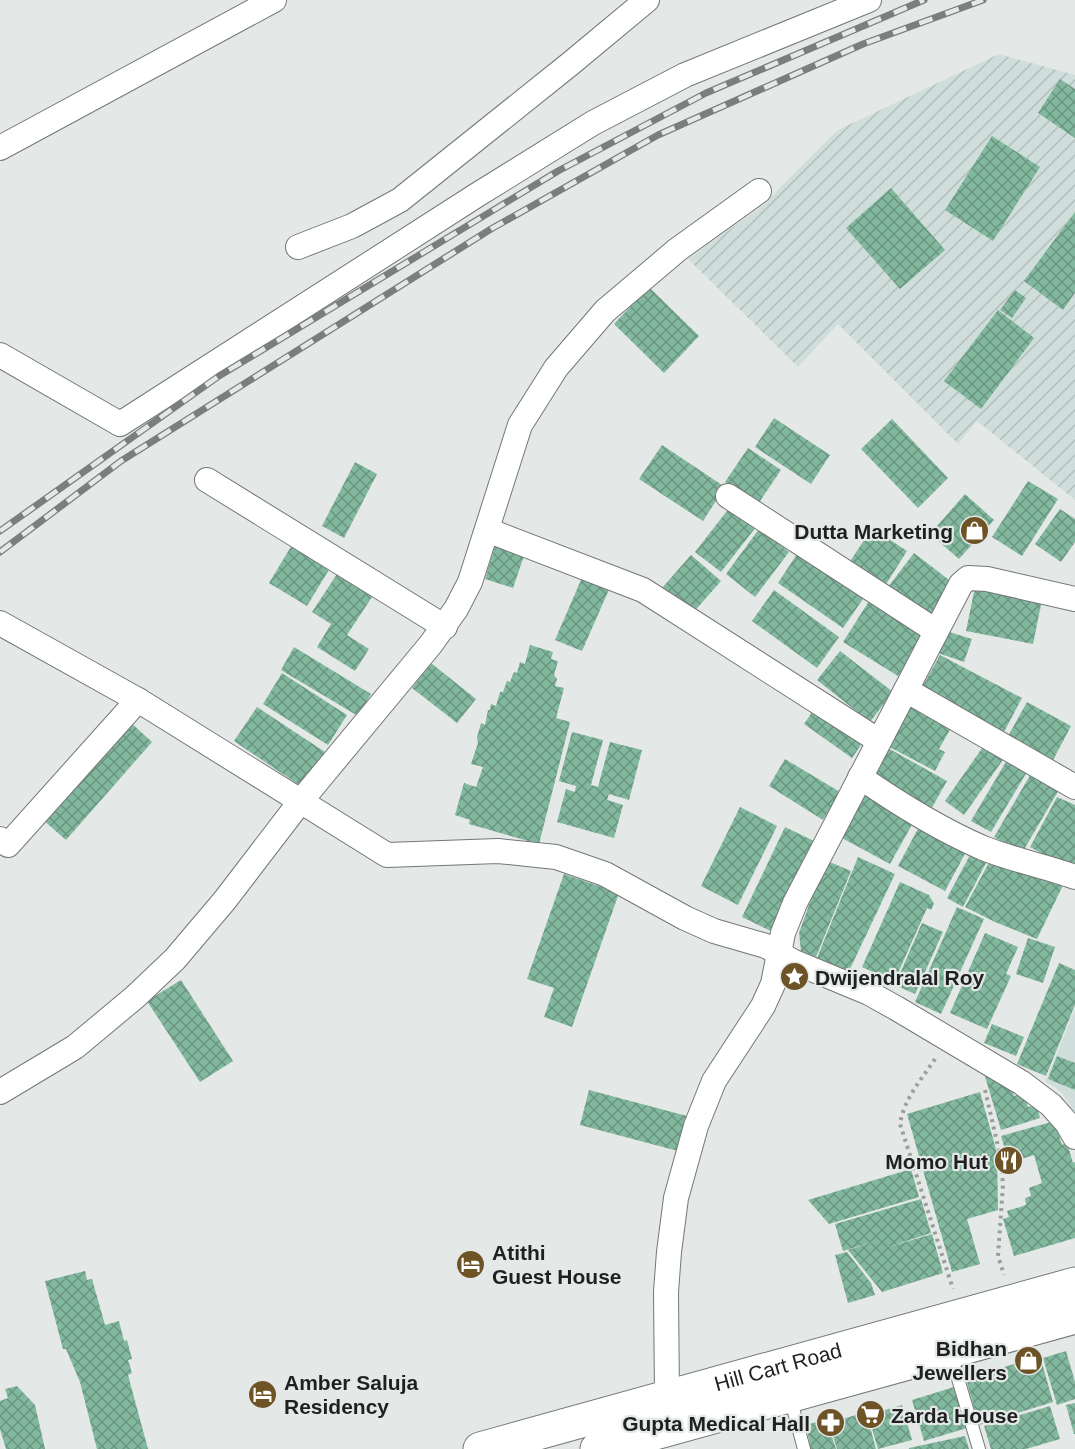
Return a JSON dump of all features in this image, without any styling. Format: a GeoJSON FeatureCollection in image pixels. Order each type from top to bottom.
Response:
{"type":"FeatureCollection","features":[{"type":"Feature","properties":{"kind":"main road","name":"Hill Cart Road"},"geometry":{"type":"LineString","coordinates":[[480,1449],[1075,1284]]}},
{"type":"Feature","properties":{"kind":"main road","name":"Hill Cart Road"},"geometry":{"type":"LineString","coordinates":[[597,1449],[1075,1317]]}},
{"type":"Feature","properties":{"kind":"street"},"geometry":{"type":"LineString","coordinates":[[0,148],[274,0]]}},
{"type":"Feature","properties":{"kind":"street"},"geometry":{"type":"LineString","coordinates":[[298,248],[352,226],[400,200],[647,0]]}},
{"type":"Feature","properties":{"kind":"street"},"geometry":{"type":"LineString","coordinates":[[0,356],[120,424],[593,123],[685,75],[859,2]]}},
{"type":"Feature","properties":{"kind":"street"},"geometry":{"type":"LineString","coordinates":[[0,1092],[75,1047],[135,996],[175,959],[225,900],[300,802],[445,627],[470,582],[520,425],[556,368],[605,311],[677,250],[759,191]]}},
{"type":"Feature","properties":{"kind":"street"},"geometry":{"type":"LineString","coordinates":[[207,480],[445,627]]}},
{"type":"Feature","properties":{"kind":"street"},"geometry":{"type":"LineString","coordinates":[[728,496],[936,631]]}},
{"type":"Feature","properties":{"kind":"street"},"geometry":{"type":"LineString","coordinates":[[487,530],[643,590],[879,741]]}},
{"type":"Feature","properties":{"kind":"street"},"geometry":{"type":"LineString","coordinates":[[667,1396],[666,1292],[676,1198],[696,1126],[714,1081],[763,1006],[773,984],[783,933],[795,903],[961,585],[968,578],[987,579],[1075,599]]}},
{"type":"Feature","properties":{"kind":"street"},"geometry":{"type":"LineString","coordinates":[[0,623],[138,700],[387,855],[498,851],[556,857],[605,874],[685,918],[714,931],[766,946],[792,961],[869,993],[977,1054],[1022,1083],[1051,1105],[1067,1122],[1075,1137]]}},
{"type":"Feature","properties":{"kind":"street"},"geometry":{"type":"LineString","coordinates":[[906,690],[1075,787]]}},
{"type":"Feature","properties":{"kind":"street"},"geometry":{"type":"LineString","coordinates":[[0,838],[8,845],[138,700]]}},
{"type":"Feature","properties":{"kind":"street"},"geometry":{"type":"LineString","coordinates":[[860,777],[947,832],[1011,858],[1075,877]]}},
{"type":"Feature","properties":{"kind":"lane"},"geometry":{"type":"LineString","coordinates":[[950,1351],[979,1449]]}},
{"type":"Feature","properties":{"kind":"lane"},"geometry":{"type":"LineString","coordinates":[[789,1396],[804,1449]]}},
{"type":"Feature","properties":{"kind":"path"},"geometry":{"type":"LineString","coordinates":[[950,1039],[908,1100],[900,1124],[962,1315]]}},
{"type":"Feature","properties":{"kind":"path"},"geometry":{"type":"LineString","coordinates":[[977,1054],[1001,1159],[1003,1185],[998,1256],[1011,1301]]}},
{"type":"Feature","properties":{"kind":"shaded area"},"geometry":{"type":"Polygon","coordinates":[[[999,54],[1075,75],[1075,500],[977,421],[958,444],[838,324],[798,367],[688,259],[761,207],[838,130],[999,54]]]}},
{"type":"Feature","properties":{"kind":"shaded area"},"geometry":{"type":"Polygon","coordinates":[[[1075,1009],[1075,1112],[1062,1093],[1045,1082],[1075,1009]]]}},
{"type":"Feature","properties":{"kind":"building"},"geometry":{"type":"Polygon","coordinates":[[[1060,79],[1075,89],[1075,138],[1038,113],[1060,79]]]}},
{"type":"Feature","properties":{"kind":"building"},"geometry":{"type":"Polygon","coordinates":[[[992,136],[1040,167],[993,241],[945,210],[992,136]]]}},
{"type":"Feature","properties":{"kind":"building"},"geometry":{"type":"Polygon","coordinates":[[[891,188],[945,250],[900,289],[846,228],[891,188]]]}},
{"type":"Feature","properties":{"kind":"building"},"geometry":{"type":"Polygon","coordinates":[[[1075,212],[1075,293],[1063,310],[1024,281],[1075,212]]]}},
{"type":"Feature","properties":{"kind":"building"},"geometry":{"type":"Polygon","coordinates":[[[649,287],[699,336],[664,373],[614,324],[649,287]]]}},
{"type":"Feature","properties":{"kind":"building"},"geometry":{"type":"Polygon","coordinates":[[[1015,290],[1026,298],[1012,318],[1000,310],[1015,290]]]}},
{"type":"Feature","properties":{"kind":"building"},"geometry":{"type":"Polygon","coordinates":[[[998,310],[1034,338],[981,409],[944,381],[998,310]]]}},
{"type":"Feature","properties":{"kind":"building"},"geometry":{"type":"Polygon","coordinates":[[[774,418],[830,455],[811,484],[755,447],[774,418]]]}},
{"type":"Feature","properties":{"kind":"building"},"geometry":{"type":"Polygon","coordinates":[[[892,419],[948,478],[918,508],[861,449],[892,419]]]}},
{"type":"Feature","properties":{"kind":"building"},"geometry":{"type":"Polygon","coordinates":[[[662,445],[725,487],[703,521],[639,479],[662,445]]]}},
{"type":"Feature","properties":{"kind":"building"},"geometry":{"type":"Polygon","coordinates":[[[748,448],[781,470],[758,504],[725,482],[748,448]]]}},
{"type":"Feature","properties":{"kind":"building"},"geometry":{"type":"Polygon","coordinates":[[[355,462],[377,474],[344,538],[322,526],[355,462]]]}},
{"type":"Feature","properties":{"kind":"building"},"geometry":{"type":"Polygon","coordinates":[[[1028,481],[1058,499],[1022,556],[992,537],[1028,481]]]}},
{"type":"Feature","properties":{"kind":"building"},"geometry":{"type":"Polygon","coordinates":[[[965,494],[994,520],[959,559],[930,534],[965,494]]]}},
{"type":"Feature","properties":{"kind":"building"},"geometry":{"type":"Polygon","coordinates":[[[730,507],[756,527],[721,572],[695,552],[730,507]]]}},
{"type":"Feature","properties":{"kind":"building"},"geometry":{"type":"Polygon","coordinates":[[[1060,509],[1075,519],[1075,542],[1061,562],[1035,544],[1060,509]]]}},
{"type":"Feature","properties":{"kind":"building"},"geometry":{"type":"Polygon","coordinates":[[[872,528],[907,551],[883,589],[847,566],[872,528]]]}},
{"type":"Feature","properties":{"kind":"building"},"geometry":{"type":"Polygon","coordinates":[[[759,529],[789,552],[755,597],[726,574],[759,529]]]}},
{"type":"Feature","properties":{"kind":"building"},"geometry":{"type":"Polygon","coordinates":[[[497,540],[526,550],[513,588],[485,579],[497,540]]]}},
{"type":"Feature","properties":{"kind":"building"},"geometry":{"type":"Polygon","coordinates":[[[292,545],[330,568],[307,606],[269,583],[292,545]]]}},
{"type":"Feature","properties":{"kind":"building"},"geometry":{"type":"Polygon","coordinates":[[[914,553],[953,583],[930,622],[885,591],[914,553]]]}},
{"type":"Feature","properties":{"kind":"building"},"geometry":{"type":"Polygon","coordinates":[[[797,554],[863,599],[843,628],[778,583],[797,554]]]}},
{"type":"Feature","properties":{"kind":"building"},"geometry":{"type":"Polygon","coordinates":[[[691,555],[721,581],[692,614],[662,588],[691,555]]]}},
{"type":"Feature","properties":{"kind":"building"},"geometry":{"type":"Polygon","coordinates":[[[584,573],[611,585],[582,651],[555,640],[584,573]]]}},
{"type":"Feature","properties":{"kind":"building"},"geometry":{"type":"Polygon","coordinates":[[[337,574],[372,597],[347,635],[369,649],[355,671],[317,647],[331,624],[312,612],[337,574]]]}},
{"type":"Feature","properties":{"kind":"building"},"geometry":{"type":"Polygon","coordinates":[[[975,587],[1042,600],[1033,644],[966,631],[975,587]]]}},
{"type":"Feature","properties":{"kind":"building"},"geometry":{"type":"Polygon","coordinates":[[[774,590],[839,637],[817,668],[752,621],[774,590]]]}},
{"type":"Feature","properties":{"kind":"building"},"geometry":{"type":"Polygon","coordinates":[[[871,598],[925,633],[898,676],[843,642],[871,598]]]}},
{"type":"Feature","properties":{"kind":"building"},"geometry":{"type":"Polygon","coordinates":[[[946,631],[972,639],[964,662],[938,653],[946,631]]]}},
{"type":"Feature","properties":{"kind":"building"},"geometry":{"type":"Polygon","coordinates":[[[530,645],[553,652],[551,659],[558,661],[554,675],[557,679],[555,686],[564,688],[556,718],[570,722],[539,844],[469,824],[470,820],[455,815],[464,783],[476,787],[483,767],[471,764],[478,743],[477,737],[481,723],[485,725],[491,704],[496,706],[500,692],[503,692],[507,681],[510,682],[514,672],[517,673],[520,662],[525,664],[530,645]]]}},
{"type":"Feature","properties":{"kind":"building"},"geometry":{"type":"Polygon","coordinates":[[[294,647],[371,694],[358,716],[281,670],[294,647]]]}},
{"type":"Feature","properties":{"kind":"building"},"geometry":{"type":"Polygon","coordinates":[[[840,651],[893,692],[870,722],[817,680],[840,651]]]}},
{"type":"Feature","properties":{"kind":"building"},"geometry":{"type":"Polygon","coordinates":[[[940,655],[1022,698],[1004,732],[921,689],[940,655]]]}},
{"type":"Feature","properties":{"kind":"building"},"geometry":{"type":"Polygon","coordinates":[[[431,663],[476,699],[457,723],[412,688],[431,663]]]}},
{"type":"Feature","properties":{"kind":"building"},"geometry":{"type":"Polygon","coordinates":[[[282,673],[347,715],[328,745],[263,704],[282,673]]]}},
{"type":"Feature","properties":{"kind":"building"},"geometry":{"type":"Polygon","coordinates":[[[907,702],[952,726],[939,749],[945,752],[935,771],[884,744],[907,702]]]}},
{"type":"Feature","properties":{"kind":"building"},"geometry":{"type":"Polygon","coordinates":[[[1027,702],[1071,726],[1052,762],[1007,738],[1027,702]]]}},
{"type":"Feature","properties":{"kind":"building"},"geometry":{"type":"Polygon","coordinates":[[[817,705],[865,739],[852,758],[804,724],[817,705]]]}},
{"type":"Feature","properties":{"kind":"building"},"geometry":{"type":"Polygon","coordinates":[[[257,707],[325,752],[302,787],[234,741],[257,707]]]}},
{"type":"Feature","properties":{"kind":"building"},"geometry":{"type":"Polygon","coordinates":[[[128,720],[152,742],[66,840],[42,819],[128,720]]]}},
{"type":"Feature","properties":{"kind":"building"},"geometry":{"type":"Polygon","coordinates":[[[572,732],[603,740],[591,785],[598,787],[610,742],[642,750],[629,800],[609,794],[607,800],[623,805],[614,838],[557,822],[566,789],[575,792],[576,786],[559,781],[572,732]]]}},
{"type":"Feature","properties":{"kind":"building"},"geometry":{"type":"Polygon","coordinates":[[[985,744],[1005,757],[964,815],[945,801],[985,744]]]}},
{"type":"Feature","properties":{"kind":"building"},"geometry":{"type":"Polygon","coordinates":[[[886,747],[947,781],[930,811],[869,777],[886,747]]]}},
{"type":"Feature","properties":{"kind":"building"},"geometry":{"type":"Polygon","coordinates":[[[785,759],[840,792],[823,820],[769,786],[785,759]]]}},
{"type":"Feature","properties":{"kind":"building"},"geometry":{"type":"Polygon","coordinates":[[[1007,760],[1027,772],[991,832],[971,821],[1007,760]]]}},
{"type":"Feature","properties":{"kind":"building"},"geometry":{"type":"Polygon","coordinates":[[[1032,772],[1060,788],[1022,853],[994,837],[1032,772]]]}},
{"type":"Feature","properties":{"kind":"building"},"geometry":{"type":"Polygon","coordinates":[[[864,793],[914,821],[890,864],[840,837],[864,793]]]}},
{"type":"Feature","properties":{"kind":"building"},"geometry":{"type":"Polygon","coordinates":[[[1057,797],[1075,805],[1075,871],[1030,847],[1057,797]]]}},
{"type":"Feature","properties":{"kind":"building"},"geometry":{"type":"Polygon","coordinates":[[[740,807],[777,826],[738,905],[701,886],[740,807]]]}},
{"type":"Feature","properties":{"kind":"building"},"geometry":{"type":"Polygon","coordinates":[[[920,825],[967,850],[945,891],[898,866],[920,825]]]}},
{"type":"Feature","properties":{"kind":"building"},"geometry":{"type":"Polygon","coordinates":[[[785,827],[816,842],[773,932],[742,917],[785,827]]]}},
{"type":"Feature","properties":{"kind":"building"},"geometry":{"type":"Polygon","coordinates":[[[971,853],[987,861],[963,907],[947,898],[971,853]]]}},
{"type":"Feature","properties":{"kind":"building"},"geometry":{"type":"Polygon","coordinates":[[[858,857],[895,874],[849,971],[817,958],[858,857]]]}},
{"type":"Feature","properties":{"kind":"building"},"geometry":{"type":"Polygon","coordinates":[[[992,857],[1066,879],[1037,939],[965,907],[992,857]]]}},
{"type":"Feature","properties":{"kind":"building"},"geometry":{"type":"Polygon","coordinates":[[[825,860],[851,871],[816,957],[801,951],[799,933],[825,860]]]}},
{"type":"Feature","properties":{"kind":"building"},"geometry":{"type":"Polygon","coordinates":[[[564,874],[619,893],[572,1027],[544,1017],[554,988],[527,979],[564,874]]]}},
{"type":"Feature","properties":{"kind":"building"},"geometry":{"type":"Polygon","coordinates":[[[900,882],[929,895],[934,904],[931,910],[927,908],[894,982],[862,967],[900,882]]]}},
{"type":"Feature","properties":{"kind":"building"},"geometry":{"type":"Polygon","coordinates":[[[957,907],[984,919],[941,1014],[915,1002],[957,907]]]}},
{"type":"Feature","properties":{"kind":"building"},"geometry":{"type":"Polygon","coordinates":[[[922,923],[943,932],[915,994],[895,985],[922,923]]]}},
{"type":"Feature","properties":{"kind":"building"},"geometry":{"type":"Polygon","coordinates":[[[985,933],[1018,947],[1006,974],[1011,976],[987,1029],[950,1013],[985,933]]]}},
{"type":"Feature","properties":{"kind":"building"},"geometry":{"type":"Polygon","coordinates":[[[1028,938],[1055,947],[1043,983],[1016,974],[1028,938]]]}},
{"type":"Feature","properties":{"kind":"building"},"geometry":{"type":"Polygon","coordinates":[[[1059,963],[1075,970],[1075,1005],[1046,1076],[1017,1064],[1059,963]]]}},
{"type":"Feature","properties":{"kind":"building"},"geometry":{"type":"Polygon","coordinates":[[[181,980],[233,1061],[200,1082],[147,1001],[181,980]]]}},
{"type":"Feature","properties":{"kind":"building"},"geometry":{"type":"Polygon","coordinates":[[[992,1024],[1024,1037],[1016,1056],[984,1043],[992,1024]]]}},
{"type":"Feature","properties":{"kind":"building"},"geometry":{"type":"Polygon","coordinates":[[[1057,1056],[1075,1063],[1075,1090],[1048,1079],[1057,1056]]]}},
{"type":"Feature","properties":{"kind":"building"},"geometry":{"type":"Polygon","coordinates":[[[984,1073],[1010,1083],[1014,1096],[1024,1093],[1028,1107],[1037,1105],[1040,1118],[1001,1130],[984,1073]]]}},
{"type":"Feature","properties":{"kind":"building"},"geometry":{"type":"Polygon","coordinates":[[[589,1090],[687,1116],[678,1151],[580,1125],[589,1090]]]}},
{"type":"Feature","properties":{"kind":"building"},"geometry":{"type":"Polygon","coordinates":[[[980,1092],[997,1153],[998,1210],[967,1219],[980,1264],[952,1272],[907,1114],[980,1092]]]}},
{"type":"Feature","properties":{"kind":"building"},"geometry":{"type":"Polygon","coordinates":[[[1055,1121],[1062,1145],[1067,1143],[1073,1163],[1075,1162],[1075,1238],[1014,1256],[1003,1219],[1009,1217],[1007,1211],[1026,1205],[1025,1198],[1031,1196],[1029,1188],[1042,1183],[1034,1155],[1009,1163],[1001,1136],[1055,1121]]]}},
{"type":"Feature","properties":{"kind":"building"},"geometry":{"type":"Polygon","coordinates":[[[911,1169],[919,1197],[829,1224],[808,1200],[911,1169]]]}},
{"type":"Feature","properties":{"kind":"building"},"geometry":{"type":"Polygon","coordinates":[[[921,1199],[931,1233],[885,1248],[932,1234],[943,1273],[882,1292],[848,1250],[883,1239],[843,1251],[835,1224],[921,1199]]]}},
{"type":"Feature","properties":{"kind":"building"},"geometry":{"type":"Polygon","coordinates":[[[847,1252],[871,1283],[875,1295],[848,1303],[835,1255],[847,1252]]]}},
{"type":"Feature","properties":{"kind":"building"},"geometry":{"type":"Polygon","coordinates":[[[85,1271],[87,1280],[92,1279],[105,1325],[119,1321],[124,1341],[127,1340],[132,1359],[128,1360],[132,1373],[128,1375],[148,1449],[97,1449],[80,1382],[66,1349],[63,1349],[45,1281],[85,1271]]]}},
{"type":"Feature","properties":{"kind":"building"},"geometry":{"type":"Polygon","coordinates":[[[1066,1351],[1075,1382],[1075,1399],[1057,1405],[1043,1358],[1066,1351]]]}},
{"type":"Feature","properties":{"kind":"building"},"geometry":{"type":"Polygon","coordinates":[[[1040,1356],[1053,1402],[979,1425],[966,1379],[1040,1356]]]}},
{"type":"Feature","properties":{"kind":"building"},"geometry":{"type":"Polygon","coordinates":[[[17,1386],[35,1405],[45,1449],[6,1449],[0,1429],[0,1401],[8,1398],[5,1389],[17,1386]]]}},
{"type":"Feature","properties":{"kind":"building"},"geometry":{"type":"Polygon","coordinates":[[[954,1387],[967,1428],[924,1441],[912,1400],[954,1387]]]}},
{"type":"Feature","properties":{"kind":"building"},"geometry":{"type":"Polygon","coordinates":[[[1075,1403],[1075,1434],[1074,1434],[1066,1405],[1075,1403]]]}},
{"type":"Feature","properties":{"kind":"building"},"geometry":{"type":"Polygon","coordinates":[[[902,1405],[912,1440],[878,1449],[868,1415],[902,1405]]]}},
{"type":"Feature","properties":{"kind":"building"},"geometry":{"type":"Polygon","coordinates":[[[1050,1406],[1060,1439],[1026,1449],[991,1449],[984,1426],[1050,1406]]]}},
{"type":"Feature","properties":{"kind":"building"},"geometry":{"type":"Polygon","coordinates":[[[866,1412],[876,1449],[837,1449],[829,1423],[866,1412]]]}},
{"type":"Feature","properties":{"kind":"building"},"geometry":{"type":"Polygon","coordinates":[[[826,1419],[836,1449],[811,1449],[806,1425],[826,1419]]]}},
{"type":"Feature","properties":{"kind":"building"},"geometry":{"type":"Polygon","coordinates":[[[965,1436],[969,1449],[909,1449],[909,1448],[965,1436]]]}},
{"type":"Feature","properties":{"kind":"railway"},"geometry":{"type":"LineString","coordinates":[[0,531],[219,376],[558,171],[706,93],[924,0]]}},
{"type":"Feature","properties":{"kind":"railway"},"geometry":{"type":"LineString","coordinates":[[0,552],[121,461],[491,229],[658,135],[863,44],[983,0]]}},
{"type":"Feature","properties":{"kind":"place","name":"Dutta Marketing"},"geometry":{"type":"Point","coordinates":[974,531]}},
{"type":"Feature","properties":{"kind":"place","name":"Dwijendralal Roy"},"geometry":{"type":"Point","coordinates":[794,977]}},
{"type":"Feature","properties":{"kind":"place","name":"Momo Hut"},"geometry":{"type":"Point","coordinates":[1009,1161]}},
{"type":"Feature","properties":{"kind":"place","name":"Atithi Guest House"},"geometry":{"type":"Point","coordinates":[471,1264]}},
{"type":"Feature","properties":{"kind":"place","name":"Bidhan Jewellers"},"geometry":{"type":"Point","coordinates":[1028,1360]}},
{"type":"Feature","properties":{"kind":"place","name":"Amber Saluja Residency"},"geometry":{"type":"Point","coordinates":[263,1394]}},
{"type":"Feature","properties":{"kind":"place","name":"Zarda House"},"geometry":{"type":"Point","coordinates":[870,1415]}},
{"type":"Feature","properties":{"kind":"place","name":"Gupta Medical Hall"},"geometry":{"type":"Point","coordinates":[831,1423]}}]}
